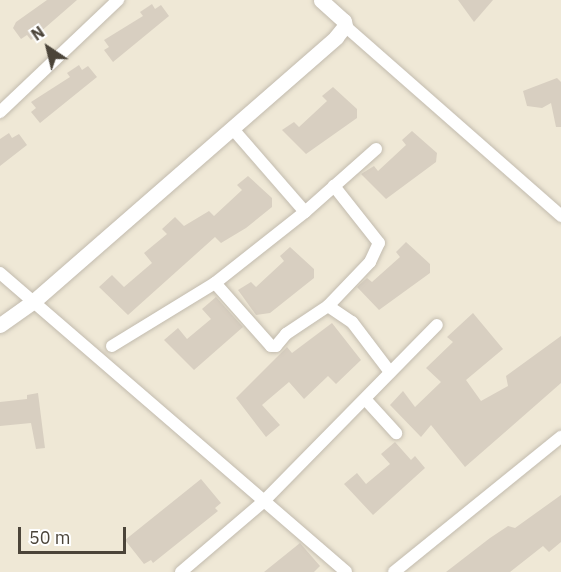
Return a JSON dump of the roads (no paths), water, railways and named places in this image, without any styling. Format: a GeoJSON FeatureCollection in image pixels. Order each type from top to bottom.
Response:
{"type":"FeatureCollection","features":[{"type":"Feature","properties":{"kind":"street"},"geometry":{"type":"LineString","coordinates":[[0,112],[118,0]]}},
{"type":"Feature","properties":{"kind":"street"},"geometry":{"type":"LineString","coordinates":[[321,0],[345,26],[561,216]]}},
{"type":"Feature","properties":{"kind":"street"},"geometry":{"type":"LineString","coordinates":[[0,325],[35,300],[345,26]]}},
{"type":"Feature","properties":{"kind":"street"},"geometry":{"type":"LineString","coordinates":[[232,128],[305,212]]}},
{"type":"Feature","properties":{"kind":"street"},"geometry":{"type":"LineString","coordinates":[[112,346],[215,283],[305,212],[376,149]]}},
{"type":"Feature","properties":{"kind":"street"},"geometry":{"type":"LineString","coordinates":[[215,283],[271,346],[276,346],[286,334],[328,306],[370,262],[378,243],[334,186]]}},
{"type":"Feature","properties":{"kind":"street"},"geometry":{"type":"LineString","coordinates":[[0,273],[35,300],[263,502],[346,572]]}},
{"type":"Feature","properties":{"kind":"street"},"geometry":{"type":"LineString","coordinates":[[328,306],[352,322],[390,372]]}},
{"type":"Feature","properties":{"kind":"street"},"geometry":{"type":"LineString","coordinates":[[181,572],[263,502],[366,400],[390,372],[437,325]]}},
{"type":"Feature","properties":{"kind":"street"},"geometry":{"type":"LineString","coordinates":[[366,400],[396,434]]}},
{"type":"Feature","properties":{"kind":"street"},"geometry":{"type":"LineString","coordinates":[[394,572],[561,437]]}}]}
